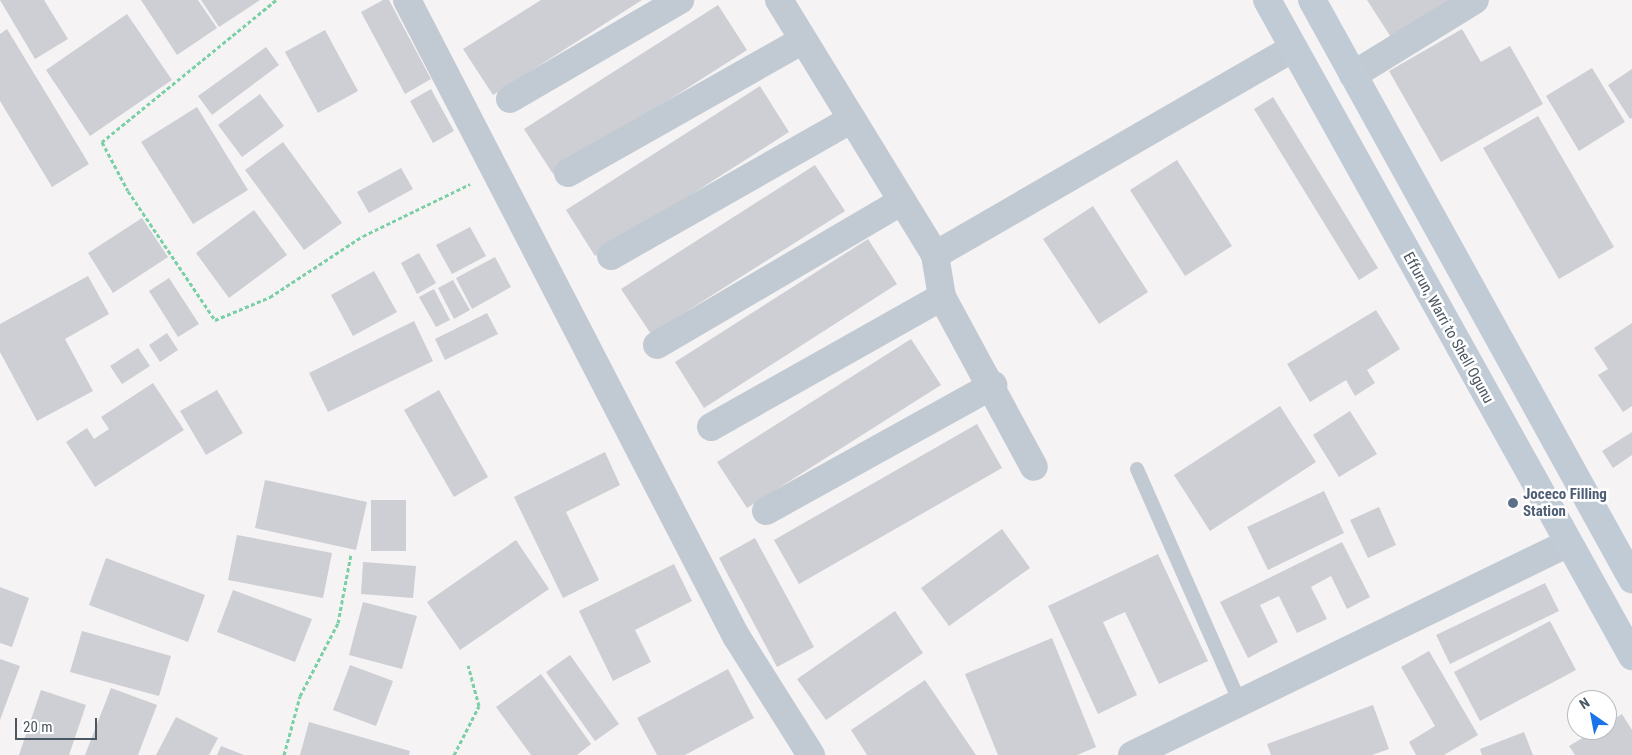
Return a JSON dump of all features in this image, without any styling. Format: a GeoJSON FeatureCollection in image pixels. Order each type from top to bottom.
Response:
{"type":"FeatureCollection","features":[{"type":"Feature","properties":{"kind":"street"},"geometry":{"type":"LineString","coordinates":[[407,0],[736,636],[811,755]]}},
{"type":"Feature","properties":{"kind":"street"},"geometry":{"type":"LineString","coordinates":[[510,100],[680,0]]}},
{"type":"Feature","properties":{"kind":"street"},"geometry":{"type":"LineString","coordinates":[[779,0],[935,255],[942,297],[993,385],[1034,468]]}},
{"type":"Feature","properties":{"kind":"street","name":"Effurun, Warri to Shell Ogunu"},"geometry":{"type":"LineString","coordinates":[[1267,0],[1567,544],[1632,656]]}},
{"type":"Feature","properties":{"kind":"street"},"geometry":{"type":"LineString","coordinates":[[1312,0],[1632,579]]}},
{"type":"Feature","properties":{"kind":"street"},"geometry":{"type":"LineString","coordinates":[[1353,75],[1475,0]]}},
{"type":"Feature","properties":{"kind":"street"},"geometry":{"type":"LineString","coordinates":[[568,173],[803,40]]}},
{"type":"Feature","properties":{"kind":"street"},"geometry":{"type":"LineString","coordinates":[[935,255],[1293,48]]}},
{"type":"Feature","properties":{"kind":"street"},"geometry":{"type":"LineString","coordinates":[[611,256],[852,119]]}},
{"type":"Feature","properties":{"kind":"street"},"geometry":{"type":"LineString","coordinates":[[658,345],[902,201]]}},
{"type":"Feature","properties":{"kind":"street"},"geometry":{"type":"LineString","coordinates":[[711,427],[942,297]]}},
{"type":"Feature","properties":{"kind":"street"},"geometry":{"type":"LineString","coordinates":[[766,511],[993,385]]}},
{"type":"Feature","properties":{"kind":"street"},"geometry":{"type":"LineString","coordinates":[[1132,755],[1567,544]]}},
{"type":"Feature","properties":{"kind":"lane"},"geometry":{"type":"LineString","coordinates":[[1137,469],[1240,703]]}},
{"type":"Feature","properties":{"kind":"path"},"geometry":{"type":"LineString","coordinates":[[276,0],[102,142],[128,191],[216,320],[270,297],[362,236],[496,173]]}},
{"type":"Feature","properties":{"kind":"path"},"geometry":{"type":"LineString","coordinates":[[284,755],[300,696],[338,623],[351,554]]}},
{"type":"Feature","properties":{"kind":"path"},"geometry":{"type":"LineString","coordinates":[[454,755],[479,706],[468,665]]}},
{"type":"Feature","properties":{"kind":"building"},"geometry":{"type":"Polygon","coordinates":[[[0,0],[44,0],[68,39],[35,59],[0,0]]]}},
{"type":"Feature","properties":{"kind":"building"},"geometry":{"type":"Polygon","coordinates":[[[141,0],[198,0],[217,28],[177,55],[141,0]]]}},
{"type":"Feature","properties":{"kind":"building"},"geometry":{"type":"Polygon","coordinates":[[[201,0],[260,0],[219,27],[201,0]]]}},
{"type":"Feature","properties":{"kind":"building"},"geometry":{"type":"Polygon","coordinates":[[[383,0],[389,0],[431,79],[405,94],[361,12],[383,0]]]}},
{"type":"Feature","properties":{"kind":"building"},"geometry":{"type":"Polygon","coordinates":[[[541,0],[642,0],[493,95],[463,49],[541,0]]]}},
{"type":"Feature","properties":{"kind":"building"},"geometry":{"type":"Polygon","coordinates":[[[1367,0],[1459,0],[1394,42],[1367,0]]]}},
{"type":"Feature","properties":{"kind":"building"},"geometry":{"type":"Polygon","coordinates":[[[718,5],[747,50],[553,174],[524,129],[718,5]]]}},
{"type":"Feature","properties":{"kind":"building"},"geometry":{"type":"Polygon","coordinates":[[[127,14],[172,80],[90,136],[46,70],[127,14]]]}},
{"type":"Feature","properties":{"kind":"building"},"geometry":{"type":"Polygon","coordinates":[[[7,29],[89,164],[52,187],[0,101],[0,34],[7,29]]]}},
{"type":"Feature","properties":{"kind":"building"},"geometry":{"type":"Polygon","coordinates":[[[1462,29],[1481,62],[1510,46],[1543,104],[1441,162],[1389,71],[1462,29]]]}},
{"type":"Feature","properties":{"kind":"building"},"geometry":{"type":"Polygon","coordinates":[[[325,30],[358,91],[318,113],[285,52],[325,30]]]}},
{"type":"Feature","properties":{"kind":"building"},"geometry":{"type":"Polygon","coordinates":[[[266,47],[279,65],[212,115],[198,96],[266,47]]]}},
{"type":"Feature","properties":{"kind":"building"},"geometry":{"type":"Polygon","coordinates":[[[1592,68],[1625,122],[1579,151],[1546,96],[1592,68]]]}},
{"type":"Feature","properties":{"kind":"building"},"geometry":{"type":"Polygon","coordinates":[[[1632,69],[1632,118],[1630,119],[1608,85],[1632,69]]]}},
{"type":"Feature","properties":{"kind":"building"},"geometry":{"type":"Polygon","coordinates":[[[760,86],[789,132],[595,256],[566,210],[760,86]]]}},
{"type":"Feature","properties":{"kind":"building"},"geometry":{"type":"Polygon","coordinates":[[[431,89],[454,131],[433,143],[410,101],[431,89]]]}},
{"type":"Feature","properties":{"kind":"building"},"geometry":{"type":"Polygon","coordinates":[[[260,94],[284,126],[242,157],[218,125],[260,94]]]}},
{"type":"Feature","properties":{"kind":"building"},"geometry":{"type":"Polygon","coordinates":[[[1273,97],[1378,268],[1359,280],[1254,109],[1273,97]]]}},
{"type":"Feature","properties":{"kind":"building"},"geometry":{"type":"Polygon","coordinates":[[[197,107],[248,190],[193,224],[141,142],[197,107]]]}},
{"type":"Feature","properties":{"kind":"building"},"geometry":{"type":"Polygon","coordinates":[[[1538,116],[1614,247],[1559,279],[1483,148],[1538,116]]]}},
{"type":"Feature","properties":{"kind":"building"},"geometry":{"type":"Polygon","coordinates":[[[283,142],[342,223],[304,250],[245,170],[283,142]]]}},
{"type":"Feature","properties":{"kind":"building"},"geometry":{"type":"Polygon","coordinates":[[[1177,160],[1232,246],[1185,276],[1130,190],[1177,160]]]}},
{"type":"Feature","properties":{"kind":"building"},"geometry":{"type":"Polygon","coordinates":[[[815,165],[845,211],[651,334],[621,289],[815,165]]]}},
{"type":"Feature","properties":{"kind":"building"},"geometry":{"type":"Polygon","coordinates":[[[401,168],[413,189],[369,213],[357,192],[401,168]]]}},
{"type":"Feature","properties":{"kind":"building"},"geometry":{"type":"Polygon","coordinates":[[[1093,206],[1148,292],[1099,324],[1043,239],[1093,206]]]}},
{"type":"Feature","properties":{"kind":"building"},"geometry":{"type":"Polygon","coordinates":[[[254,210],[287,255],[229,298],[196,253],[254,210]]]}},
{"type":"Feature","properties":{"kind":"building"},"geometry":{"type":"Polygon","coordinates":[[[142,218],[168,257],[113,293],[88,253],[142,218]]]}},
{"type":"Feature","properties":{"kind":"building"},"geometry":{"type":"Polygon","coordinates":[[[470,227],[486,256],[452,274],[436,245],[470,227]]]}},
{"type":"Feature","properties":{"kind":"building"},"geometry":{"type":"Polygon","coordinates":[[[868,239],[897,284],[704,408],[675,362],[868,239]]]}},
{"type":"Feature","properties":{"kind":"building"},"geometry":{"type":"Polygon","coordinates":[[[419,253],[436,283],[417,294],[401,263],[419,253]]]}},
{"type":"Feature","properties":{"kind":"building"},"geometry":{"type":"Polygon","coordinates":[[[495,257],[511,287],[472,309],[456,278],[495,257]]]}},
{"type":"Feature","properties":{"kind":"building"},"geometry":{"type":"Polygon","coordinates":[[[374,271],[397,312],[353,336],[331,295],[374,271]]]}},
{"type":"Feature","properties":{"kind":"building"},"geometry":{"type":"Polygon","coordinates":[[[88,276],[109,314],[65,339],[93,391],[37,421],[0,352],[0,324],[88,276]]]}},
{"type":"Feature","properties":{"kind":"building"},"geometry":{"type":"Polygon","coordinates":[[[169,278],[199,324],[178,337],[149,291],[169,278]]]}},
{"type":"Feature","properties":{"kind":"building"},"geometry":{"type":"Polygon","coordinates":[[[453,280],[470,310],[454,319],[438,288],[453,280]]]}},
{"type":"Feature","properties":{"kind":"building"},"geometry":{"type":"Polygon","coordinates":[[[434,289],[450,320],[436,327],[419,297],[434,289]]]}},
{"type":"Feature","properties":{"kind":"building"},"geometry":{"type":"Polygon","coordinates":[[[1376,310],[1400,349],[1367,370],[1375,383],[1355,396],[1346,380],[1310,402],[1287,364],[1376,310]]]}},
{"type":"Feature","properties":{"kind":"building"},"geometry":{"type":"Polygon","coordinates":[[[487,313],[498,334],[445,360],[435,339],[487,313]]]}},
{"type":"Feature","properties":{"kind":"building"},"geometry":{"type":"Polygon","coordinates":[[[414,321],[433,361],[328,412],[309,373],[414,321]]]}},
{"type":"Feature","properties":{"kind":"building"},"geometry":{"type":"Polygon","coordinates":[[[1632,323],[1632,406],[1623,412],[1598,375],[1608,369],[1594,348],[1632,323]]]}},
{"type":"Feature","properties":{"kind":"building"},"geometry":{"type":"Polygon","coordinates":[[[167,333],[178,350],[160,362],[149,345],[167,333]]]}},
{"type":"Feature","properties":{"kind":"building"},"geometry":{"type":"Polygon","coordinates":[[[911,339],[941,385],[747,508],[717,462],[911,339]]]}},
{"type":"Feature","properties":{"kind":"building"},"geometry":{"type":"Polygon","coordinates":[[[138,348],[150,366],[122,384],[110,366],[138,348]]]}},
{"type":"Feature","properties":{"kind":"building"},"geometry":{"type":"Polygon","coordinates":[[[153,383],[184,430],[95,487],[66,442],[87,428],[94,439],[109,429],[101,417],[153,383]]]}},
{"type":"Feature","properties":{"kind":"building"},"geometry":{"type":"Polygon","coordinates":[[[217,390],[243,433],[206,455],[180,411],[217,390]]]}},
{"type":"Feature","properties":{"kind":"building"},"geometry":{"type":"Polygon","coordinates":[[[439,390],[488,477],[454,497],[404,410],[439,390]]]}},
{"type":"Feature","properties":{"kind":"building"},"geometry":{"type":"Polygon","coordinates":[[[1280,406],[1316,462],[1210,531],[1174,475],[1280,406]]]}},
{"type":"Feature","properties":{"kind":"building"},"geometry":{"type":"Polygon","coordinates":[[[1350,411],[1377,454],[1339,477],[1313,435],[1350,411]]]}},
{"type":"Feature","properties":{"kind":"building"},"geometry":{"type":"Polygon","coordinates":[[[977,424],[1002,468],[799,584],[774,540],[977,424]]]}},
{"type":"Feature","properties":{"kind":"building"},"geometry":{"type":"Polygon","coordinates":[[[1632,432],[1632,455],[1613,468],[1602,451],[1632,432]]]}},
{"type":"Feature","properties":{"kind":"building"},"geometry":{"type":"Polygon","coordinates":[[[605,452],[620,485],[566,512],[599,580],[563,598],[514,497],[605,452]]]}},
{"type":"Feature","properties":{"kind":"building"},"geometry":{"type":"Polygon","coordinates":[[[265,480],[367,502],[356,550],[255,528],[265,480]]]}},
{"type":"Feature","properties":{"kind":"building"},"geometry":{"type":"Polygon","coordinates":[[[1324,491],[1344,533],[1268,570],[1247,527],[1324,491]]]}},
{"type":"Feature","properties":{"kind":"building"},"geometry":{"type":"Polygon","coordinates":[[[371,500],[406,500],[406,551],[371,551],[371,500]]]}},
{"type":"Feature","properties":{"kind":"building"},"geometry":{"type":"Polygon","coordinates":[[[1379,507],[1396,545],[1368,558],[1350,520],[1379,507]]]}},
{"type":"Feature","properties":{"kind":"building"},"geometry":{"type":"Polygon","coordinates":[[[1002,529],[1030,568],[949,626],[921,588],[1002,529]]]}},
{"type":"Feature","properties":{"kind":"building"},"geometry":{"type":"Polygon","coordinates":[[[237,535],[332,553],[323,598],[228,580],[237,535]]]}},
{"type":"Feature","properties":{"kind":"building"},"geometry":{"type":"Polygon","coordinates":[[[755,538],[814,647],[777,667],[719,558],[755,538]]]}},
{"type":"Feature","properties":{"kind":"building"},"geometry":{"type":"Polygon","coordinates":[[[516,540],[549,589],[460,650],[427,602],[516,540]]]}},
{"type":"Feature","properties":{"kind":"building"},"geometry":{"type":"Polygon","coordinates":[[[1342,542],[1370,597],[1347,609],[1331,576],[1311,587],[1327,619],[1297,633],[1279,596],[1260,605],[1278,642],[1248,658],[1220,602],[1342,542]]]}},
{"type":"Feature","properties":{"kind":"building"},"geometry":{"type":"Polygon","coordinates":[[[1158,554],[1208,661],[1159,684],[1125,612],[1103,622],[1137,695],[1098,714],[1048,606],[1158,554]]]}},
{"type":"Feature","properties":{"kind":"building"},"geometry":{"type":"Polygon","coordinates":[[[106,558],[205,595],[188,642],[89,605],[106,558]]]}},
{"type":"Feature","properties":{"kind":"building"},"geometry":{"type":"Polygon","coordinates":[[[363,562],[416,566],[413,598],[361,594],[363,562]]]}},
{"type":"Feature","properties":{"kind":"building"},"geometry":{"type":"Polygon","coordinates":[[[674,564],[692,601],[635,630],[651,662],[613,681],[579,611],[674,564]]]}},
{"type":"Feature","properties":{"kind":"building"},"geometry":{"type":"Polygon","coordinates":[[[1545,583],[1559,611],[1450,664],[1436,635],[1545,583]]]}},
{"type":"Feature","properties":{"kind":"building"},"geometry":{"type":"Polygon","coordinates":[[[0,587],[29,598],[12,647],[0,643],[0,587]]]}},
{"type":"Feature","properties":{"kind":"building"},"geometry":{"type":"Polygon","coordinates":[[[233,590],[312,619],[295,662],[217,632],[233,590]]]}},
{"type":"Feature","properties":{"kind":"building"},"geometry":{"type":"Polygon","coordinates":[[[363,602],[417,616],[402,669],[349,655],[363,602]]]}},
{"type":"Feature","properties":{"kind":"building"},"geometry":{"type":"Polygon","coordinates":[[[895,611],[923,653],[826,720],[797,679],[895,611]]]}},
{"type":"Feature","properties":{"kind":"building"},"geometry":{"type":"Polygon","coordinates":[[[1550,621],[1576,670],[1480,721],[1454,672],[1550,621]]]}},
{"type":"Feature","properties":{"kind":"building"},"geometry":{"type":"Polygon","coordinates":[[[82,631],[171,656],[159,696],[70,672],[82,631]]]}},
{"type":"Feature","properties":{"kind":"building"},"geometry":{"type":"Polygon","coordinates":[[[1052,638],[1096,747],[1077,755],[998,755],[965,674],[1052,638]]]}},
{"type":"Feature","properties":{"kind":"building"},"geometry":{"type":"Polygon","coordinates":[[[1429,651],[1478,735],[1444,755],[1416,755],[1409,742],[1435,726],[1401,667],[1429,651]]]}},
{"type":"Feature","properties":{"kind":"building"},"geometry":{"type":"Polygon","coordinates":[[[570,655],[619,724],[595,741],[546,672],[570,655]]]}},
{"type":"Feature","properties":{"kind":"building"},"geometry":{"type":"Polygon","coordinates":[[[0,659],[20,666],[0,720],[0,659]]]}},
{"type":"Feature","properties":{"kind":"building"},"geometry":{"type":"Polygon","coordinates":[[[350,665],[393,681],[376,726],[333,710],[350,665]]]}},
{"type":"Feature","properties":{"kind":"building"},"geometry":{"type":"Polygon","coordinates":[[[728,669],[754,718],[685,755],[657,755],[637,718],[728,669]]]}},
{"type":"Feature","properties":{"kind":"building"},"geometry":{"type":"Polygon","coordinates":[[[541,674],[591,744],[577,755],[531,755],[496,707],[541,674]]]}},
{"type":"Feature","properties":{"kind":"building"},"geometry":{"type":"Polygon","coordinates":[[[925,680],[976,755],[867,755],[851,730],[925,680]]]}},
{"type":"Feature","properties":{"kind":"building"},"geometry":{"type":"Polygon","coordinates":[[[111,688],[157,705],[138,755],[85,755],[111,688]]]}},
{"type":"Feature","properties":{"kind":"building"},"geometry":{"type":"Polygon","coordinates":[[[41,690],[86,705],[69,755],[19,755],[41,690]]]}},
{"type":"Feature","properties":{"kind":"building"},"geometry":{"type":"Polygon","coordinates":[[[1373,705],[1389,749],[1372,755],[1271,755],[1267,744],[1373,705]]]}},
{"type":"Feature","properties":{"kind":"building"},"geometry":{"type":"Polygon","coordinates":[[[1622,714],[1632,730],[1632,755],[1575,755],[1569,746],[1579,740],[1617,740],[1617,717],[1622,714]]]}},
{"type":"Feature","properties":{"kind":"building"},"geometry":{"type":"Polygon","coordinates":[[[176,717],[218,738],[209,755],[156,755],[176,717]]]}},
{"type":"Feature","properties":{"kind":"building"},"geometry":{"type":"Polygon","coordinates":[[[309,722],[410,751],[409,755],[300,755],[309,722]]]}},
{"type":"Feature","properties":{"kind":"building"},"geometry":{"type":"Polygon","coordinates":[[[1524,732],[1533,755],[1482,755],[1480,749],[1524,732]]]}},
{"type":"Feature","properties":{"kind":"building"},"geometry":{"type":"Polygon","coordinates":[[[221,746],[244,755],[217,755],[221,746]]]}},
{"type":"Feature","properties":{"kind":"place","name":"Joceco Filling Station"},"geometry":{"type":"Point","coordinates":[1513,503]}}]}
